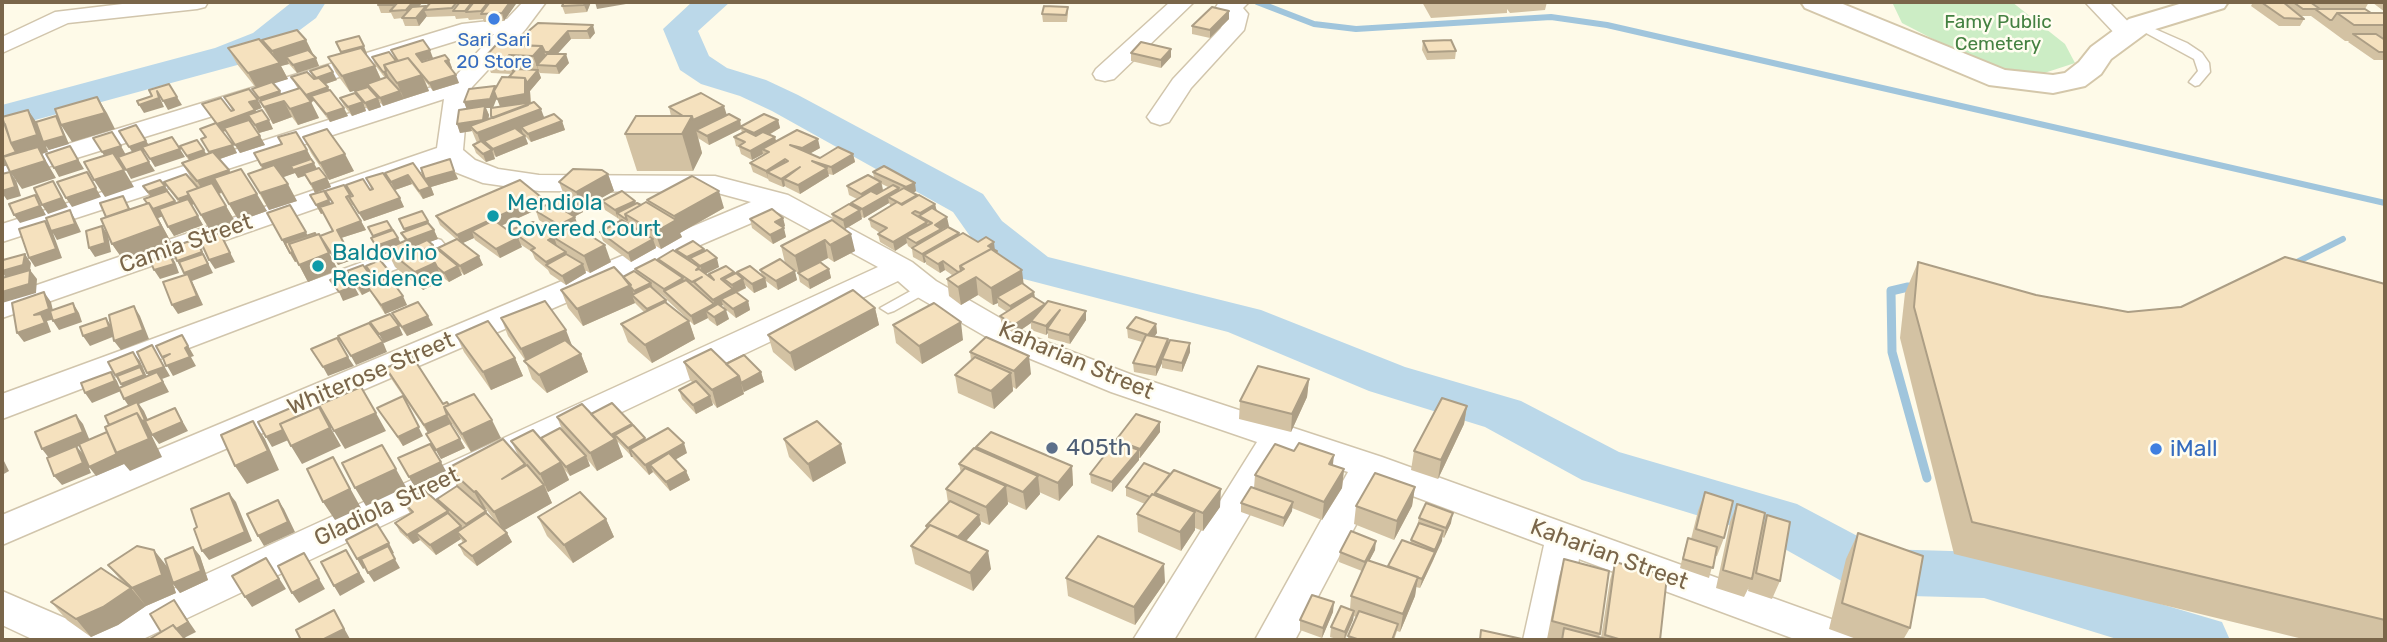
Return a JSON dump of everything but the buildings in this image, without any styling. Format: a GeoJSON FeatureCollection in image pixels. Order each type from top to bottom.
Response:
{"type":"FeatureCollection","features":[{"type":"Feature","properties":{"kind":"main road"},"geometry":{"type":"LineString","coordinates":[[1815,2],[2000,79],[2034,84],[2074,80],[2133,29],[2214,2]]}},
{"type":"Feature","properties":{"kind":"street"},"geometry":{"type":"LineString","coordinates":[[2,46],[63,17],[197,2]]}},
{"type":"Feature","properties":{"kind":"street"},"geometry":{"type":"LineString","coordinates":[[2,233],[460,86],[535,2]]}},
{"type":"Feature","properties":{"kind":"street"},"geometry":{"type":"LineString","coordinates":[[1105,74],[1183,2]]}},
{"type":"Feature","properties":{"kind":"street"},"geometry":{"type":"LineString","coordinates":[[2096,2],[2133,29]]}},
{"type":"Feature","properties":{"kind":"street"},"geometry":{"type":"LineString","coordinates":[[1160,117],[1182,84],[1232,30],[1237,14],[1227,3]]}},
{"type":"Feature","properties":{"kind":"street"},"geometry":{"type":"LineString","coordinates":[[2,173],[470,29],[517,25]]}},
{"type":"Feature","properties":{"kind":"street"},"geometry":{"type":"LineString","coordinates":[[450,152],[453,116],[460,86]]}},
{"type":"Feature","properties":{"kind":"street","name":"Kaharian Street"},"geometry":{"type":"LineString","coordinates":[[450,152],[465,166],[493,177],[539,183],[715,184],[778,201],[1020,343],[1123,384],[1369,466],[1794,631],[1842,640]]}},
{"type":"Feature","properties":{"kind":"street","name":"Camia Street"},"geometry":{"type":"LineString","coordinates":[[2,308],[450,152]]}},
{"type":"Feature","properties":{"kind":"street","name":"Whiterose Street"},"geometry":{"type":"LineString","coordinates":[[2,531],[778,201]]}},
{"type":"Feature","properties":{"kind":"street"},"geometry":{"type":"LineString","coordinates":[[2,407],[430,246]]}},
{"type":"Feature","properties":{"kind":"street","name":"Gladiola Street"},"geometry":{"type":"LineString","coordinates":[[102,640],[913,278]]}},
{"type":"Feature","properties":{"kind":"street"},"geometry":{"type":"LineString","coordinates":[[1153,640],[1278,437]]}},
{"type":"Feature","properties":{"kind":"street"},"geometry":{"type":"LineString","coordinates":[[1275,640],[1369,466]]}},
{"type":"Feature","properties":{"kind":"street"},"geometry":{"type":"LineString","coordinates":[[1543,640],[1564,540]]}},
{"type":"Feature","properties":{"kind":"street"},"geometry":{"type":"LineString","coordinates":[[2,607],[73,640]]}},
{"type":"Feature","properties":{"kind":"lane"},"geometry":{"type":"LineString","coordinates":[[2133,29],[2183,46],[2198,56],[2203,63],[2204,72],[2195,82]]}},
{"type":"Feature","properties":{"kind":"lane"},"geometry":{"type":"LineString","coordinates":[[888,307],[913,278]]}},
{"type":"Feature","properties":{"kind":"green space","name":"Famy Public Cemetery"},"geometry":{"type":"Polygon","coordinates":[[[1892,2],[2012,2],[2065,44],[2075,63],[2038,75],[2007,72],[1960,53],[1902,23],[1892,2]]]}},
{"type":"Feature","properties":{"kind":"waterway"},"geometry":{"type":"LineString","coordinates":[[2,117],[228,56],[265,40],[304,11],[309,2]]}},
{"type":"Feature","properties":{"kind":"waterway"},"geometry":{"type":"LineString","coordinates":[[713,2],[680,29],[693,62],[714,76],[753,88],[785,103],[968,203],[987,230],[1032,267],[1244,321],[1387,379],[1503,414],[1601,466],[1777,519],[1874,572],[1984,575],[2200,640]]}},
{"type":"Feature","properties":{"kind":"waterway"},"geometry":{"type":"LineString","coordinates":[[1257,2],[1314,24],[1356,29],[1551,17],[1607,25],[2385,203]]}},
{"type":"Feature","properties":{"kind":"waterway"},"geometry":{"type":"LineString","coordinates":[[2289,266],[2343,239]]}},
{"type":"Feature","properties":{"kind":"waterway"},"geometry":{"type":"LineString","coordinates":[[1917,289],[1908,287],[1891,291],[1892,352],[1927,478]]}},
{"type":"Feature","properties":{"kind":"place","name":"Sari Sari 20 Store"},"geometry":{"type":"Point","coordinates":[494,19]}},
{"type":"Feature","properties":{"kind":"place","name":"Mendiola Covered Court"},"geometry":{"type":"Point","coordinates":[493,216]}},
{"type":"Feature","properties":{"kind":"place","name":"Baldovino Residence"},"geometry":{"type":"Point","coordinates":[318,266]}},
{"type":"Feature","properties":{"kind":"place","name":"405th"},"geometry":{"type":"Point","coordinates":[1052,448]}},
{"type":"Feature","properties":{"kind":"place","name":"iMall"},"geometry":{"type":"Point","coordinates":[2156,449]}}]}
